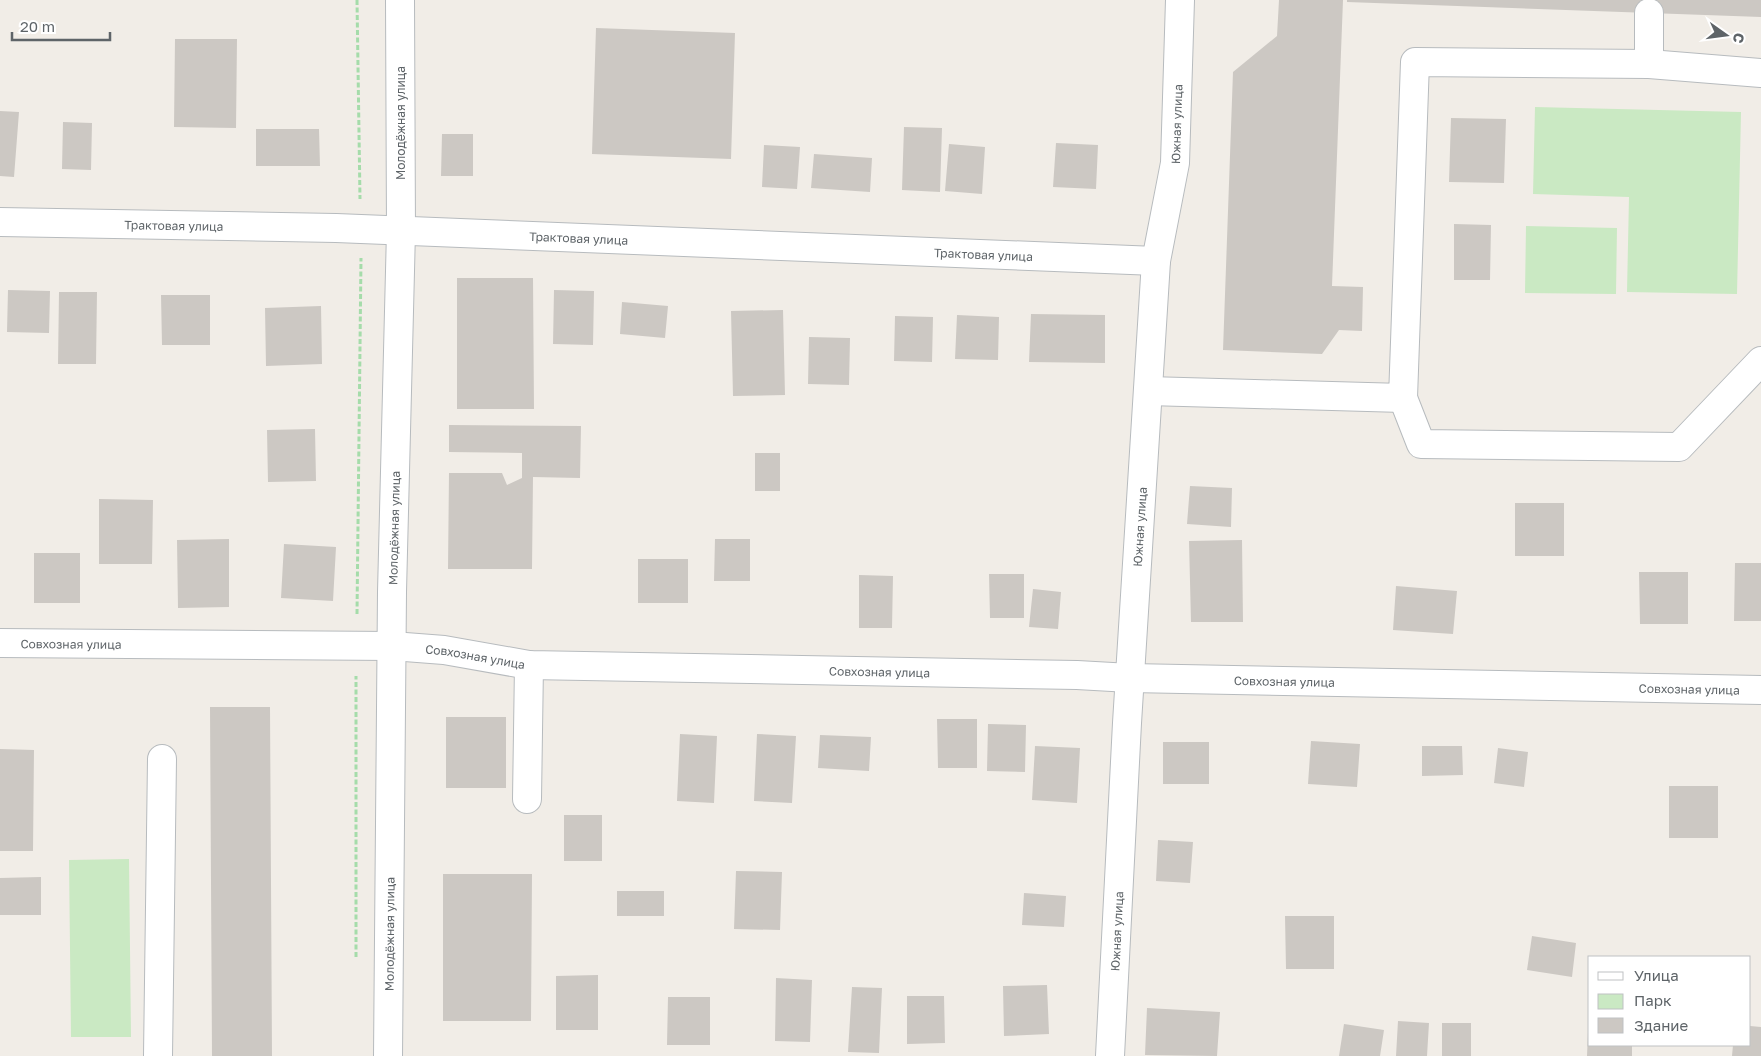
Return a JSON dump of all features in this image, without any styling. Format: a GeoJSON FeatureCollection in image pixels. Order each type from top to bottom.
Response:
{"type":"FeatureCollection","features":[{"type":"Feature","properties":{"kind":"street","name":"Молодёжная улица"},"geometry":{"type":"LineString","coordinates":[[388,1056],[392,646],[401,231],[400,0]]}},
{"type":"Feature","properties":{"kind":"street","name":"Южная улица"},"geometry":{"type":"LineString","coordinates":[[1110,1056],[1130,678],[1156,262],[1175,163],[1180,0]]}},
{"type":"Feature","properties":{"kind":"street"},"geometry":{"type":"LineString","coordinates":[[1649,13],[1649,64]]}},
{"type":"Feature","properties":{"kind":"street"},"geometry":{"type":"LineString","coordinates":[[1761,74],[1649,64],[1415,62],[1403,398],[1421,444],[1679,447],[1761,361]]}},
{"type":"Feature","properties":{"kind":"street","name":"Трактовая улица"},"geometry":{"type":"LineString","coordinates":[[0,222],[401,231],[1156,262]]}},
{"type":"Feature","properties":{"kind":"street"},"geometry":{"type":"LineString","coordinates":[[1148,391],[1403,398]]}},
{"type":"Feature","properties":{"kind":"street","name":"Совхозная улица"},"geometry":{"type":"LineString","coordinates":[[0,643],[392,646],[444,650],[529,666],[1067,674],[1130,678],[1761,690]]}},
{"type":"Feature","properties":{"kind":"street"},"geometry":{"type":"LineString","coordinates":[[527,799],[529,666]]}},
{"type":"Feature","properties":{"kind":"street"},"geometry":{"type":"LineString","coordinates":[[158,1056],[162,758]]}},
{"type":"Feature","properties":{"kind":"path"},"geometry":{"type":"LineString","coordinates":[[356,966],[356,646],[361,230],[357,0]]}},
{"type":"Feature","properties":{"kind":"green space"},"geometry":{"type":"Polygon","coordinates":[[[1535,107],[1741,112],[1737,294],[1627,292],[1629,197],[1533,194],[1535,107]]]}},
{"type":"Feature","properties":{"kind":"green space"},"geometry":{"type":"Polygon","coordinates":[[[1526,226],[1617,228],[1616,294],[1525,293],[1526,226]]]}},
{"type":"Feature","properties":{"kind":"green space"},"geometry":{"type":"Polygon","coordinates":[[[129,859],[131,1037],[71,1037],[69,860],[129,859]]]}},
{"type":"Feature","properties":{"kind":"building"},"geometry":{"type":"Polygon","coordinates":[[[1279,0],[1343,0],[1332,286],[1363,287],[1362,331],[1339,330],[1322,354],[1223,350],[1233,72],[1277,36],[1279,0]]]}},
{"type":"Feature","properties":{"kind":"building"},"geometry":{"type":"Polygon","coordinates":[[[1347,0],[1761,0],[1761,17],[1347,2],[1347,0]]]}},
{"type":"Feature","properties":{"kind":"building"},"geometry":{"type":"Polygon","coordinates":[[[596,28],[735,33],[731,159],[592,154],[596,28]]]}},
{"type":"Feature","properties":{"kind":"building"},"geometry":{"type":"Polygon","coordinates":[[[175,39],[237,39],[236,128],[174,127],[175,39]]]}},
{"type":"Feature","properties":{"kind":"building"},"geometry":{"type":"Polygon","coordinates":[[[0,111],[19,112],[14,177],[0,176],[0,111]]]}},
{"type":"Feature","properties":{"kind":"building"},"geometry":{"type":"Polygon","coordinates":[[[1451,118],[1506,119],[1504,183],[1449,182],[1451,118]]]}},
{"type":"Feature","properties":{"kind":"building"},"geometry":{"type":"Polygon","coordinates":[[[63,122],[92,123],[91,170],[62,169],[63,122]]]}},
{"type":"Feature","properties":{"kind":"building"},"geometry":{"type":"Polygon","coordinates":[[[904,127],[942,128],[940,192],[902,190],[904,127]]]}},
{"type":"Feature","properties":{"kind":"building"},"geometry":{"type":"Polygon","coordinates":[[[256,129],[319,129],[320,166],[256,166],[256,129]]]}},
{"type":"Feature","properties":{"kind":"building"},"geometry":{"type":"Polygon","coordinates":[[[442,134],[473,134],[473,176],[441,176],[442,134]]]}},
{"type":"Feature","properties":{"kind":"building"},"geometry":{"type":"Polygon","coordinates":[[[1056,143],[1098,145],[1096,189],[1053,187],[1056,143]]]}},
{"type":"Feature","properties":{"kind":"building"},"geometry":{"type":"Polygon","coordinates":[[[949,144],[985,147],[982,194],[945,191],[949,144]]]}},
{"type":"Feature","properties":{"kind":"building"},"geometry":{"type":"Polygon","coordinates":[[[764,145],[800,147],[797,189],[762,187],[764,145]]]}},
{"type":"Feature","properties":{"kind":"building"},"geometry":{"type":"Polygon","coordinates":[[[814,154],[872,158],[870,192],[811,188],[814,154]]]}},
{"type":"Feature","properties":{"kind":"building"},"geometry":{"type":"Polygon","coordinates":[[[1454,224],[1491,225],[1490,280],[1454,280],[1454,224]]]}},
{"type":"Feature","properties":{"kind":"building"},"geometry":{"type":"Polygon","coordinates":[[[457,278],[533,278],[534,409],[457,409],[457,278]]]}},
{"type":"Feature","properties":{"kind":"building"},"geometry":{"type":"Polygon","coordinates":[[[8,290],[50,291],[49,333],[7,332],[8,290]]]}},
{"type":"Feature","properties":{"kind":"building"},"geometry":{"type":"Polygon","coordinates":[[[554,290],[594,291],[593,345],[553,344],[554,290]]]}},
{"type":"Feature","properties":{"kind":"building"},"geometry":{"type":"Polygon","coordinates":[[[59,292],[97,292],[96,364],[58,364],[59,292]]]}},
{"type":"Feature","properties":{"kind":"building"},"geometry":{"type":"Polygon","coordinates":[[[161,295],[210,295],[210,345],[162,345],[161,295]]]}},
{"type":"Feature","properties":{"kind":"building"},"geometry":{"type":"Polygon","coordinates":[[[622,302],[668,306],[665,338],[620,334],[622,302]]]}},
{"type":"Feature","properties":{"kind":"building"},"geometry":{"type":"Polygon","coordinates":[[[321,306],[322,364],[266,366],[265,308],[321,306]]]}},
{"type":"Feature","properties":{"kind":"building"},"geometry":{"type":"Polygon","coordinates":[[[783,310],[785,395],[733,396],[731,311],[783,310]]]}},
{"type":"Feature","properties":{"kind":"building"},"geometry":{"type":"Polygon","coordinates":[[[1031,314],[1105,315],[1105,363],[1029,362],[1031,314]]]}},
{"type":"Feature","properties":{"kind":"building"},"geometry":{"type":"Polygon","coordinates":[[[957,315],[999,317],[998,360],[955,359],[957,315]]]}},
{"type":"Feature","properties":{"kind":"building"},"geometry":{"type":"Polygon","coordinates":[[[895,316],[933,317],[932,362],[894,361],[895,316]]]}},
{"type":"Feature","properties":{"kind":"building"},"geometry":{"type":"Polygon","coordinates":[[[809,337],[850,338],[849,385],[808,384],[809,337]]]}},
{"type":"Feature","properties":{"kind":"building"},"geometry":{"type":"Polygon","coordinates":[[[449,425],[581,426],[580,478],[533,477],[532,569],[448,569],[449,473],[502,473],[507,485],[522,478],[522,453],[449,452],[449,425]]]}},
{"type":"Feature","properties":{"kind":"building"},"geometry":{"type":"Polygon","coordinates":[[[315,429],[316,481],[268,482],[267,430],[315,429]]]}},
{"type":"Feature","properties":{"kind":"building"},"geometry":{"type":"Polygon","coordinates":[[[755,453],[780,453],[780,491],[755,491],[755,453]]]}},
{"type":"Feature","properties":{"kind":"building"},"geometry":{"type":"Polygon","coordinates":[[[1190,486],[1232,488],[1231,527],[1187,524],[1190,486]]]}},
{"type":"Feature","properties":{"kind":"building"},"geometry":{"type":"Polygon","coordinates":[[[99,499],[153,500],[152,564],[99,564],[99,499]]]}},
{"type":"Feature","properties":{"kind":"building"},"geometry":{"type":"Polygon","coordinates":[[[1515,503],[1564,503],[1564,556],[1515,556],[1515,503]]]}},
{"type":"Feature","properties":{"kind":"building"},"geometry":{"type":"Polygon","coordinates":[[[229,539],[229,607],[178,608],[177,540],[229,539]]]}},
{"type":"Feature","properties":{"kind":"building"},"geometry":{"type":"Polygon","coordinates":[[[715,539],[750,539],[750,581],[714,581],[715,539]]]}},
{"type":"Feature","properties":{"kind":"building"},"geometry":{"type":"Polygon","coordinates":[[[1242,540],[1243,622],[1191,622],[1189,541],[1242,540]]]}},
{"type":"Feature","properties":{"kind":"building"},"geometry":{"type":"Polygon","coordinates":[[[284,544],[336,547],[333,601],[281,598],[284,544]]]}},
{"type":"Feature","properties":{"kind":"building"},"geometry":{"type":"Polygon","coordinates":[[[34,553],[80,553],[80,603],[34,603],[34,553]]]}},
{"type":"Feature","properties":{"kind":"building"},"geometry":{"type":"Polygon","coordinates":[[[638,559],[688,559],[688,603],[638,603],[638,559]]]}},
{"type":"Feature","properties":{"kind":"building"},"geometry":{"type":"Polygon","coordinates":[[[1735,563],[1761,563],[1761,621],[1734,621],[1735,563]]]}},
{"type":"Feature","properties":{"kind":"building"},"geometry":{"type":"Polygon","coordinates":[[[1639,572],[1688,572],[1688,624],[1640,624],[1639,572]]]}},
{"type":"Feature","properties":{"kind":"building"},"geometry":{"type":"Polygon","coordinates":[[[989,574],[1024,574],[1024,618],[990,618],[989,574]]]}},
{"type":"Feature","properties":{"kind":"building"},"geometry":{"type":"Polygon","coordinates":[[[859,575],[893,576],[892,628],[859,628],[859,575]]]}},
{"type":"Feature","properties":{"kind":"building"},"geometry":{"type":"Polygon","coordinates":[[[1396,586],[1457,591],[1453,634],[1393,630],[1396,586]]]}},
{"type":"Feature","properties":{"kind":"building"},"geometry":{"type":"Polygon","coordinates":[[[1033,589],[1061,592],[1058,629],[1029,627],[1033,589]]]}},
{"type":"Feature","properties":{"kind":"building"},"geometry":{"type":"Polygon","coordinates":[[[210,707],[270,707],[272,1056],[212,1056],[210,707]]]}},
{"type":"Feature","properties":{"kind":"building"},"geometry":{"type":"Polygon","coordinates":[[[446,717],[506,717],[506,788],[446,788],[446,717]]]}},
{"type":"Feature","properties":{"kind":"building"},"geometry":{"type":"Polygon","coordinates":[[[937,719],[977,719],[977,768],[938,768],[937,719]]]}},
{"type":"Feature","properties":{"kind":"building"},"geometry":{"type":"Polygon","coordinates":[[[988,724],[1026,725],[1025,772],[987,771],[988,724]]]}},
{"type":"Feature","properties":{"kind":"building"},"geometry":{"type":"Polygon","coordinates":[[[680,734],[717,736],[714,803],[677,801],[680,734]]]}},
{"type":"Feature","properties":{"kind":"building"},"geometry":{"type":"Polygon","coordinates":[[[757,734],[796,736],[792,803],[754,801],[757,734]]]}},
{"type":"Feature","properties":{"kind":"building"},"geometry":{"type":"Polygon","coordinates":[[[820,735],[871,737],[869,771],[818,768],[820,735]]]}},
{"type":"Feature","properties":{"kind":"building"},"geometry":{"type":"Polygon","coordinates":[[[1311,741],[1360,744],[1357,787],[1308,784],[1311,741]]]}},
{"type":"Feature","properties":{"kind":"building"},"geometry":{"type":"Polygon","coordinates":[[[1163,742],[1209,742],[1209,784],[1163,784],[1163,742]]]}},
{"type":"Feature","properties":{"kind":"building"},"geometry":{"type":"Polygon","coordinates":[[[1035,746],[1080,748],[1077,803],[1032,800],[1035,746]]]}},
{"type":"Feature","properties":{"kind":"building"},"geometry":{"type":"Polygon","coordinates":[[[1422,746],[1462,746],[1463,775],[1422,776],[1422,746]]]}},
{"type":"Feature","properties":{"kind":"building"},"geometry":{"type":"Polygon","coordinates":[[[1498,748],[1528,752],[1524,787],[1494,783],[1498,748]]]}},
{"type":"Feature","properties":{"kind":"building"},"geometry":{"type":"Polygon","coordinates":[[[0,749],[34,750],[33,851],[0,851],[0,749]]]}},
{"type":"Feature","properties":{"kind":"building"},"geometry":{"type":"Polygon","coordinates":[[[1669,786],[1718,786],[1718,838],[1669,838],[1669,786]]]}},
{"type":"Feature","properties":{"kind":"building"},"geometry":{"type":"Polygon","coordinates":[[[564,815],[602,815],[602,861],[564,861],[564,815]]]}},
{"type":"Feature","properties":{"kind":"building"},"geometry":{"type":"Polygon","coordinates":[[[1158,840],[1193,842],[1190,883],[1156,881],[1158,840]]]}},
{"type":"Feature","properties":{"kind":"building"},"geometry":{"type":"Polygon","coordinates":[[[736,871],[782,872],[780,930],[734,929],[736,871]]]}},
{"type":"Feature","properties":{"kind":"building"},"geometry":{"type":"Polygon","coordinates":[[[443,874],[532,874],[531,1021],[443,1021],[443,874]]]}},
{"type":"Feature","properties":{"kind":"building"},"geometry":{"type":"Polygon","coordinates":[[[41,877],[41,915],[0,915],[0,878],[41,877]]]}},
{"type":"Feature","properties":{"kind":"building"},"geometry":{"type":"Polygon","coordinates":[[[617,891],[664,891],[664,916],[617,916],[617,891]]]}},
{"type":"Feature","properties":{"kind":"building"},"geometry":{"type":"Polygon","coordinates":[[[1024,893],[1066,896],[1064,927],[1022,925],[1024,893]]]}},
{"type":"Feature","properties":{"kind":"building"},"geometry":{"type":"Polygon","coordinates":[[[1285,916],[1334,916],[1334,969],[1286,969],[1285,916]]]}},
{"type":"Feature","properties":{"kind":"building"},"geometry":{"type":"Polygon","coordinates":[[[1532,936],[1576,943],[1572,977],[1527,970],[1532,936]]]}},
{"type":"Feature","properties":{"kind":"building"},"geometry":{"type":"Polygon","coordinates":[[[598,975],[598,1030],[556,1030],[556,976],[598,975]]]}},
{"type":"Feature","properties":{"kind":"building"},"geometry":{"type":"Polygon","coordinates":[[[776,978],[812,980],[810,1042],[775,1041],[776,978]]]}},
{"type":"Feature","properties":{"kind":"building"},"geometry":{"type":"Polygon","coordinates":[[[1047,985],[1049,1034],[1004,1036],[1003,986],[1047,985]]]}},
{"type":"Feature","properties":{"kind":"building"},"geometry":{"type":"Polygon","coordinates":[[[852,987],[882,988],[879,1053],[848,1052],[852,987]]]}},
{"type":"Feature","properties":{"kind":"building"},"geometry":{"type":"Polygon","coordinates":[[[907,996],[944,996],[945,1043],[907,1044],[907,996]]]}},
{"type":"Feature","properties":{"kind":"building"},"geometry":{"type":"Polygon","coordinates":[[[668,997],[710,997],[710,1045],[667,1045],[668,997]]]}},
{"type":"Feature","properties":{"kind":"building"},"geometry":{"type":"Polygon","coordinates":[[[1147,1008],[1220,1012],[1217,1056],[1145,1055],[1147,1008]]]}},
{"type":"Feature","properties":{"kind":"building"},"geometry":{"type":"Polygon","coordinates":[[[1398,1021],[1429,1023],[1427,1056],[1396,1056],[1398,1021]]]}},
{"type":"Feature","properties":{"kind":"building"},"geometry":{"type":"Polygon","coordinates":[[[1442,1023],[1471,1023],[1471,1056],[1442,1056],[1442,1023]]]}},
{"type":"Feature","properties":{"kind":"building"},"geometry":{"type":"Polygon","coordinates":[[[1344,1024],[1384,1030],[1380,1056],[1339,1056],[1344,1024]]]}},
{"type":"Feature","properties":{"kind":"building"},"geometry":{"type":"Polygon","coordinates":[[[1751,1026],[1761,1027],[1761,1056],[1732,1056],[1733,1046],[1751,1046],[1751,1026]]]}},
{"type":"Feature","properties":{"kind":"building"},"geometry":{"type":"Polygon","coordinates":[[[1588,1032],[1588,1046],[1632,1046],[1632,1056],[1587,1056],[1588,1032]]]}}]}
